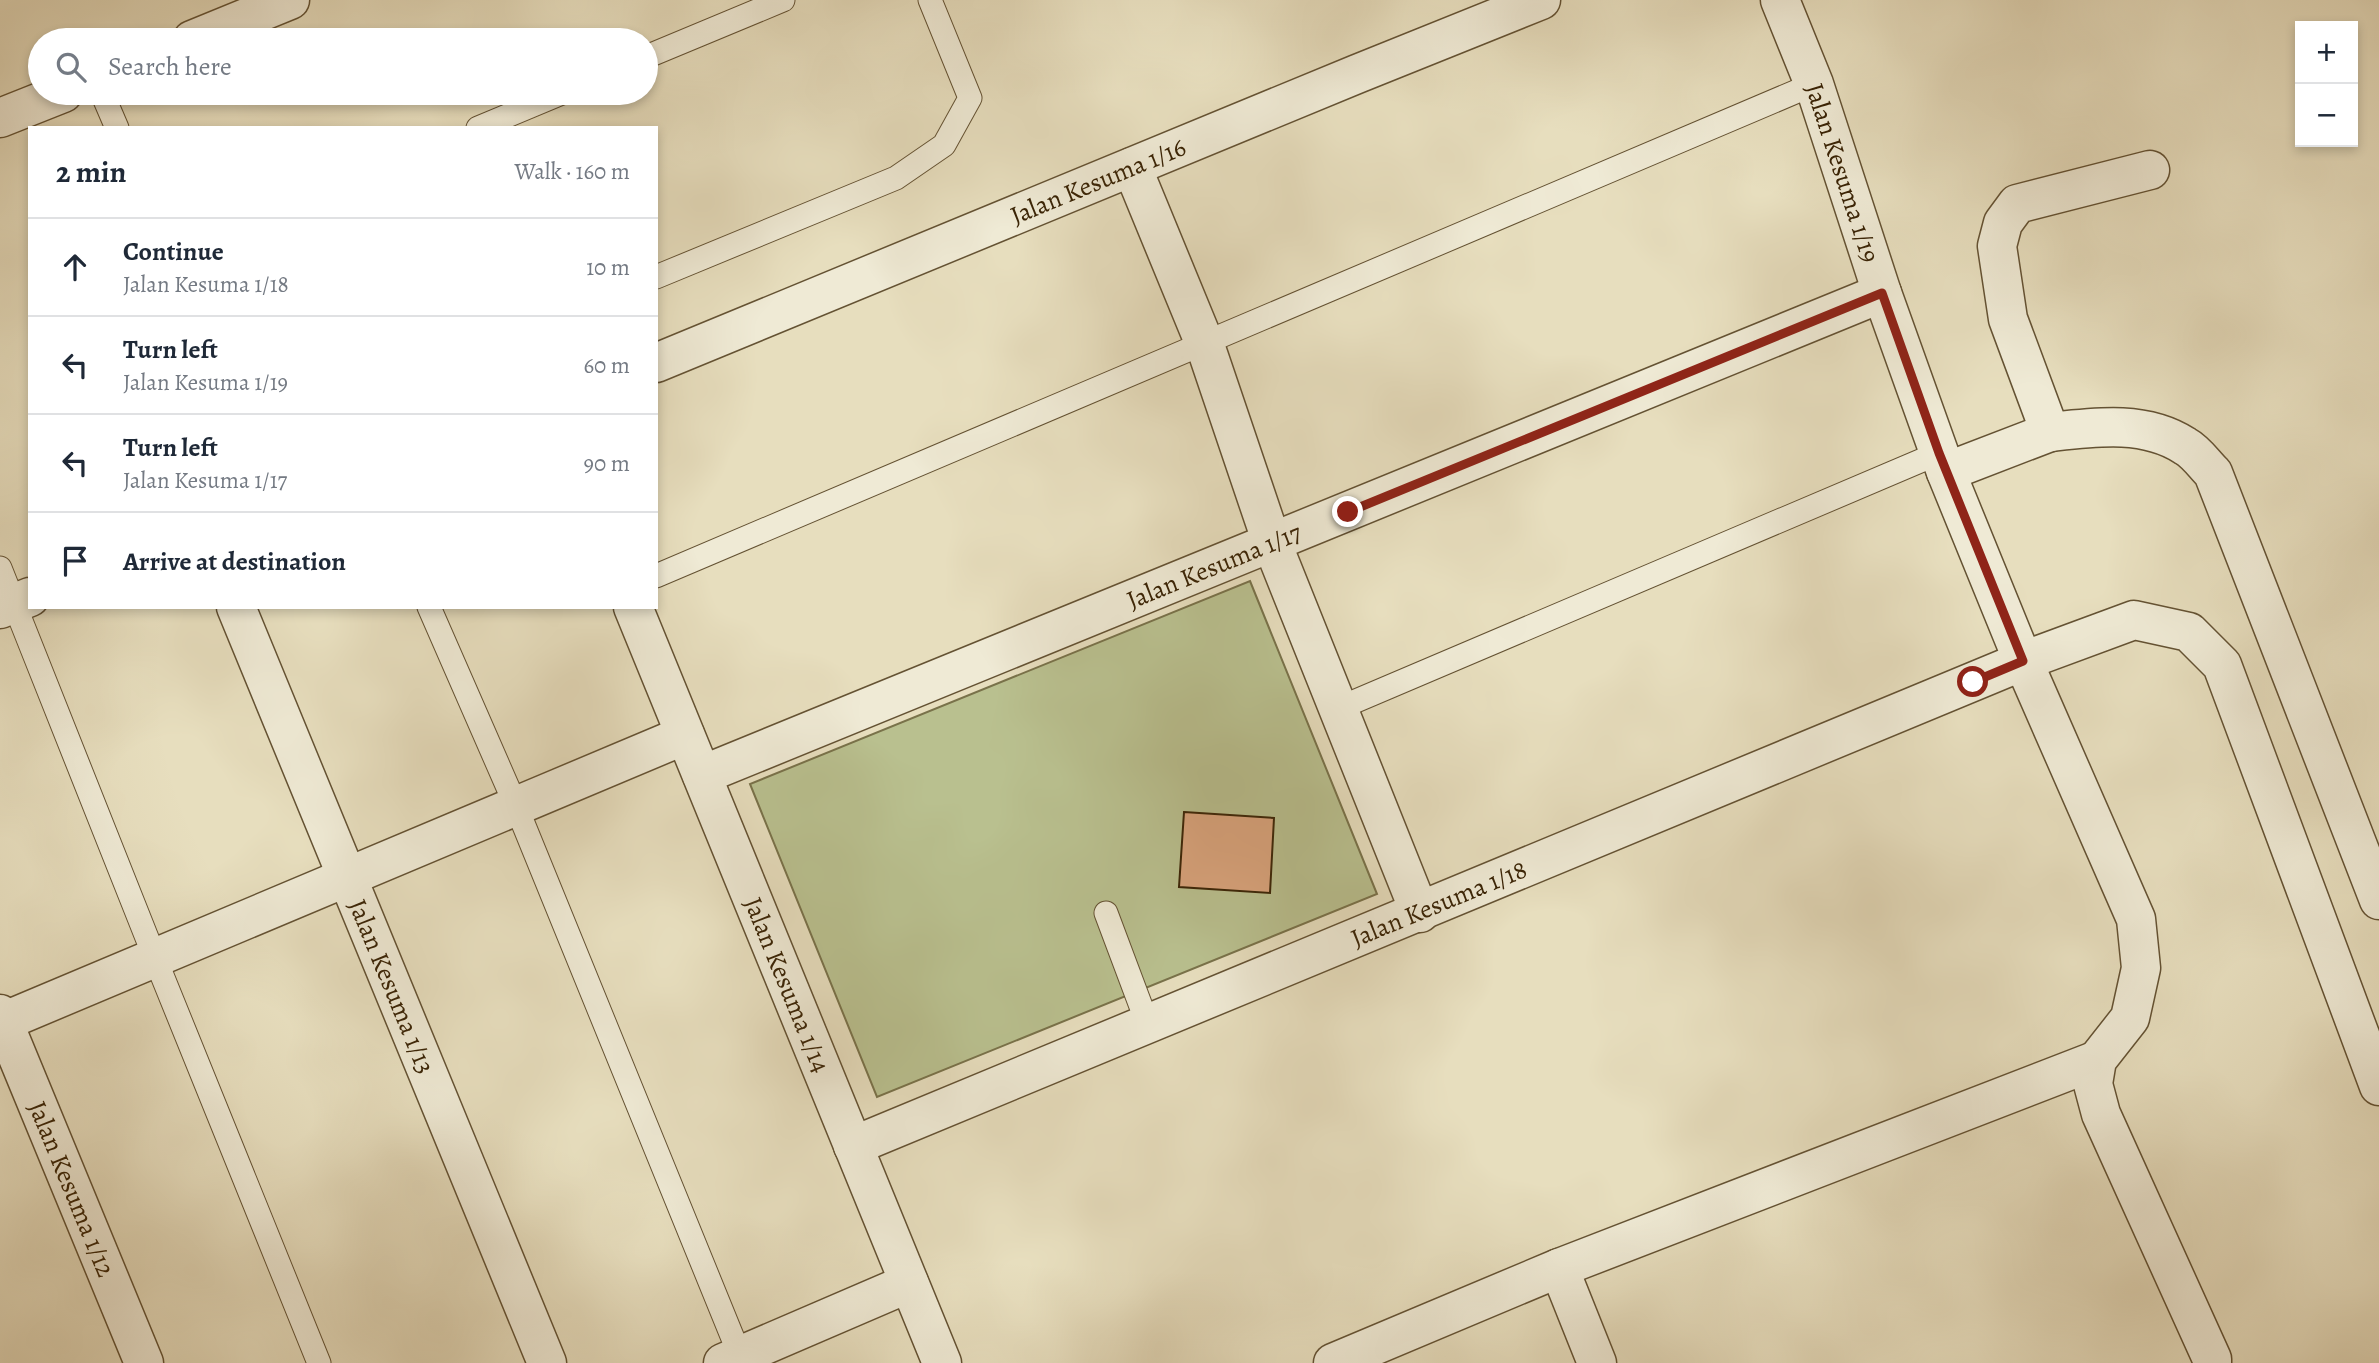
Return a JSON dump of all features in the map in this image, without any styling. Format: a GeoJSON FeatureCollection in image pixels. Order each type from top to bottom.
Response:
{"type":"FeatureCollection","features":[{"type":"Feature","properties":{"kind":"street"},"geometry":{"type":"LineString","coordinates":[[221,28],[290,0]]}},
{"type":"Feature","properties":{"kind":"street","name":"Jalan Kesuma 1/16"},"geometry":{"type":"LineString","coordinates":[[658,362],[1541,0]]}},
{"type":"Feature","properties":{"kind":"street","name":"Jalan Kesuma 1/19"},"geometry":{"type":"LineString","coordinates":[[1780,0],[1814,84],[1882,293],[1943,463],[2023,661],[2136,919],[2141,968],[2130,1018],[2097,1060]]}},
{"type":"Feature","properties":{"kind":"street"},"geometry":{"type":"LineString","coordinates":[[1132,167],[1204,342],[1272,543],[1420,913]]}},
{"type":"Feature","properties":{"kind":"street"},"geometry":{"type":"LineString","coordinates":[[2050,432],[2008,319],[1997,246],[2003,223],[2017,204],[2150,170]]}},
{"type":"Feature","properties":{"kind":"street","name":"Jalan Kesuma 1/17"},"geometry":{"type":"LineString","coordinates":[[702,775],[1882,293]]}},
{"type":"Feature","properties":{"kind":"street"},"geometry":{"type":"LineString","coordinates":[[1943,463],[2050,432],[2099,427],[2155,431],[2187,446],[2213,473],[2379,900]]}},
{"type":"Feature","properties":{"kind":"street","name":"Jalan Kesuma 1/13"},"geometry":{"type":"LineString","coordinates":[[237,609],[547,1363]]}},
{"type":"Feature","properties":{"kind":"street","name":"Jalan Kesuma 1/14"},"geometry":{"type":"LineString","coordinates":[[634,609],[942,1363]]}},
{"type":"Feature","properties":{"kind":"street","name":"Jalan Kesuma 1/18"},"geometry":{"type":"LineString","coordinates":[[853,1146],[2023,661],[2134,620],[2189,632],[2222,665],[2379,1086]]}},
{"type":"Feature","properties":{"kind":"street"},"geometry":{"type":"LineString","coordinates":[[1,1020],[685,735]]}},
{"type":"Feature","properties":{"kind":"street","name":"Jalan Kesuma 1/12"},"geometry":{"type":"LineString","coordinates":[[1,1020],[144,1363]]}},
{"type":"Feature","properties":{"kind":"street"},"geometry":{"type":"LineString","coordinates":[[1333,1363],[1559,1268],[2097,1060]]}},
{"type":"Feature","properties":{"kind":"street"},"geometry":{"type":"LineString","coordinates":[[2097,1060],[2093,1084],[2101,1114],[2212,1363]]}},
{"type":"Feature","properties":{"kind":"street"},"geometry":{"type":"LineString","coordinates":[[1559,1268],[1597,1363]]}},
{"type":"Feature","properties":{"kind":"street"},"geometry":{"type":"LineString","coordinates":[[736,1361],[909,1283]]}},
{"type":"Feature","properties":{"kind":"lane"},"geometry":{"type":"LineString","coordinates":[[658,52],[783,0]]}},
{"type":"Feature","properties":{"kind":"lane"},"geometry":{"type":"LineString","coordinates":[[658,276],[896,178],[944,145],[970,98],[930,0]]}},
{"type":"Feature","properties":{"kind":"lane"},"geometry":{"type":"LineString","coordinates":[[658,575],[1814,84]]}},
{"type":"Feature","properties":{"kind":"lane"},"geometry":{"type":"LineString","coordinates":[[107,105],[116,126]]}},
{"type":"Feature","properties":{"kind":"lane"},"geometry":{"type":"LineString","coordinates":[[483,126],[533,105]]}},
{"type":"Feature","properties":{"kind":"lane"},"geometry":{"type":"LineString","coordinates":[[1337,709],[1943,463]]}},
{"type":"Feature","properties":{"kind":"lane"},"geometry":{"type":"LineString","coordinates":[[0,568],[319,1363]]}},
{"type":"Feature","properties":{"kind":"lane"},"geometry":{"type":"LineString","coordinates":[[430,609],[516,806],[736,1361]]}},
{"type":"Feature","properties":{"kind":"lane"},"geometry":{"type":"LineString","coordinates":[[1106,914],[1148,1025]]}},
{"type":"Feature","properties":{"kind":"green space"},"geometry":{"type":"Polygon","coordinates":[[[1250,581],[1377,894],[877,1097],[750,784],[1250,581]]]}},
{"type":"Feature","properties":{"kind":"building"},"geometry":{"type":"Polygon","coordinates":[[[1184,812],[1274,818],[1270,893],[1179,887],[1184,812]]]}},
{"type":"Feature","properties":{"kind":"route"},"geometry":{"type":"LineString","coordinates":[[1348,512],[1882,293],[1939,453],[2023,661],[1973,682]]}}]}
